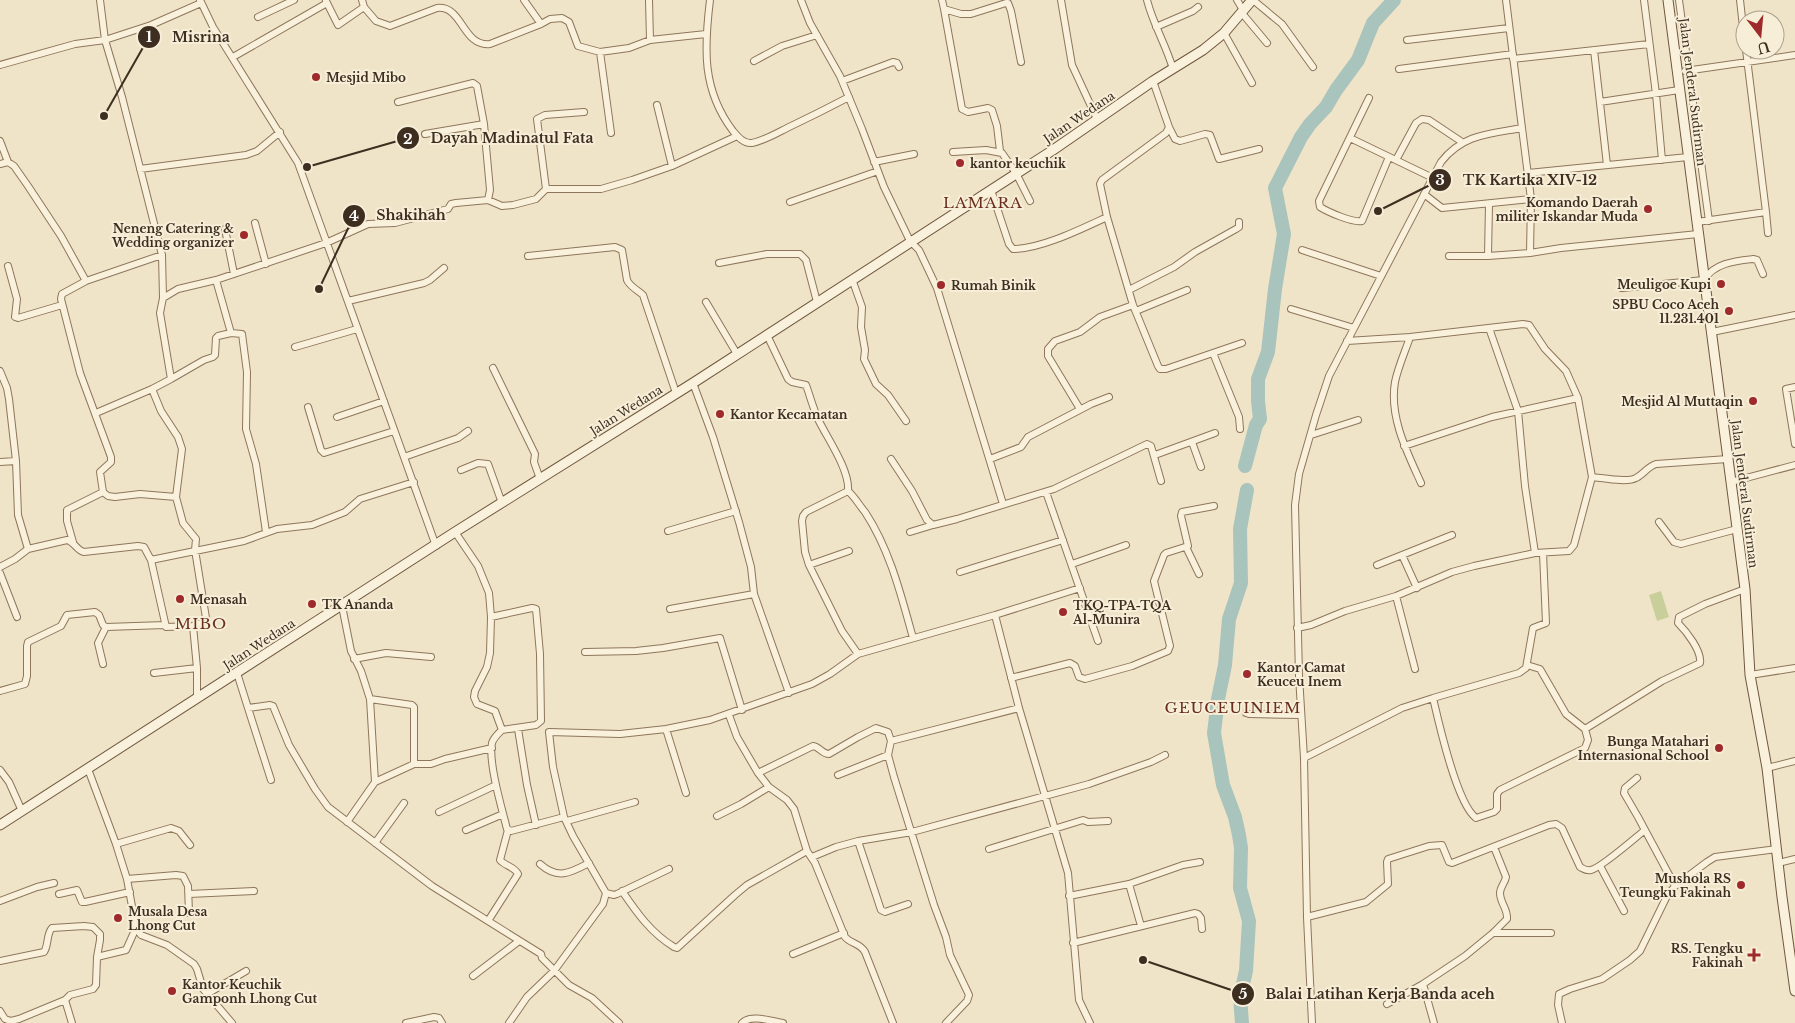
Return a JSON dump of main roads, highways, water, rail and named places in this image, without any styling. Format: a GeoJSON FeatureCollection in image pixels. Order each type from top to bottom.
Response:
{"type":"FeatureCollection","features":[{"type":"Feature","properties":{"kind":"waterway"},"geometry":{"type":"LineString","coordinates":[[1245,466],[1256,425],[1260,419],[1258,379],[1268,352],[1275,289],[1284,234],[1275,188],[1301,137],[1326,107],[1358,60],[1373,23],[1394,0]]}},
{"type":"Feature","properties":{"kind":"waterway"},"geometry":{"type":"LineString","coordinates":[[1242,1023],[1240,997],[1246,971],[1249,921],[1240,888],[1241,848],[1239,835],[1235,817],[1223,785],[1214,733],[1225,665],[1229,619],[1241,583],[1240,529],[1247,490]]}},
{"type":"Feature","properties":{"kind":"place","name":"Mesjid Mibo"},"geometry":{"type":"Point","coordinates":[316,77]}},
{"type":"Feature","properties":{"kind":"place","name":"Misrina"},"geometry":{"type":"Point","coordinates":[104,116]}},
{"type":"Feature","properties":{"kind":"place","name":"kantor keuchik"},"geometry":{"type":"Point","coordinates":[960,163]}},
{"type":"Feature","properties":{"kind":"place","name":"Dayah Madinatul Fata"},"geometry":{"type":"Point","coordinates":[307,167]}},
{"type":"Feature","properties":{"kind":"place","name":"Komando Daerah militer Iskandar Muda"},"geometry":{"type":"Point","coordinates":[1648,209]}},
{"type":"Feature","properties":{"kind":"place","name":"TK Kartika XIV-12"},"geometry":{"type":"Point","coordinates":[1378,211]}},
{"type":"Feature","properties":{"kind":"place","name":"Neneng Catering & Wedding organizer"},"geometry":{"type":"Point","coordinates":[244,235]}},
{"type":"Feature","properties":{"kind":"place","name":"Meuligoe Kupi"},"geometry":{"type":"Point","coordinates":[1721,284]}},
{"type":"Feature","properties":{"kind":"place","name":"Rumah Binik"},"geometry":{"type":"Point","coordinates":[941,285]}},
{"type":"Feature","properties":{"kind":"place","name":"Shakihah"},"geometry":{"type":"Point","coordinates":[319,289]}},
{"type":"Feature","properties":{"kind":"place","name":"SPBU Coco Aceh 11.231.401"},"geometry":{"type":"Point","coordinates":[1729,311]}},
{"type":"Feature","properties":{"kind":"place","name":"Mesjid Al Muttaqin"},"geometry":{"type":"Point","coordinates":[1753,401]}},
{"type":"Feature","properties":{"kind":"place","name":"Kantor Kecamatan"},"geometry":{"type":"Point","coordinates":[720,414]}},
{"type":"Feature","properties":{"kind":"place","name":"Menasah"},"geometry":{"type":"Point","coordinates":[180,599]}},
{"type":"Feature","properties":{"kind":"place","name":"TK Ananda"},"geometry":{"type":"Point","coordinates":[312,604]}},
{"type":"Feature","properties":{"kind":"place","name":"TKQ-TPA-TQA Al-Munira"},"geometry":{"type":"Point","coordinates":[1063,612]}},
{"type":"Feature","properties":{"kind":"place","name":"Kantor Camat Keuceu Inem"},"geometry":{"type":"Point","coordinates":[1247,674]}},
{"type":"Feature","properties":{"kind":"place","name":"Bunga Matahari Internasional School"},"geometry":{"type":"Point","coordinates":[1719,748]}},
{"type":"Feature","properties":{"kind":"place","name":"Mushola RS Teungku Fakinah"},"geometry":{"type":"Point","coordinates":[1741,885]}},
{"type":"Feature","properties":{"kind":"place","name":"Musala Desa Lhong Cut"},"geometry":{"type":"Point","coordinates":[118,918]}},
{"type":"Feature","properties":{"kind":"place","name":"RS. Tengku Fakinah"},"geometry":{"type":"Point","coordinates":[1754,955]}},
{"type":"Feature","properties":{"kind":"place","name":"Balai Latihan Kerja Banda aceh"},"geometry":{"type":"Point","coordinates":[1143,960]}},
{"type":"Feature","properties":{"kind":"place","name":"Kantor Keuchik Gamponh Lhong Cut"},"geometry":{"type":"Point","coordinates":[172,991]}},
{"type":"Feature","properties":{"kind":"district","name":"LAMARA"},"geometry":{"type":"Point","coordinates":[983,202]}},
{"type":"Feature","properties":{"kind":"district","name":"MIBO"},"geometry":{"type":"Point","coordinates":[201,623]}},
{"type":"Feature","properties":{"kind":"district","name":"GEUCEUINIEM"},"geometry":{"type":"Point","coordinates":[1233,707]}}]}
